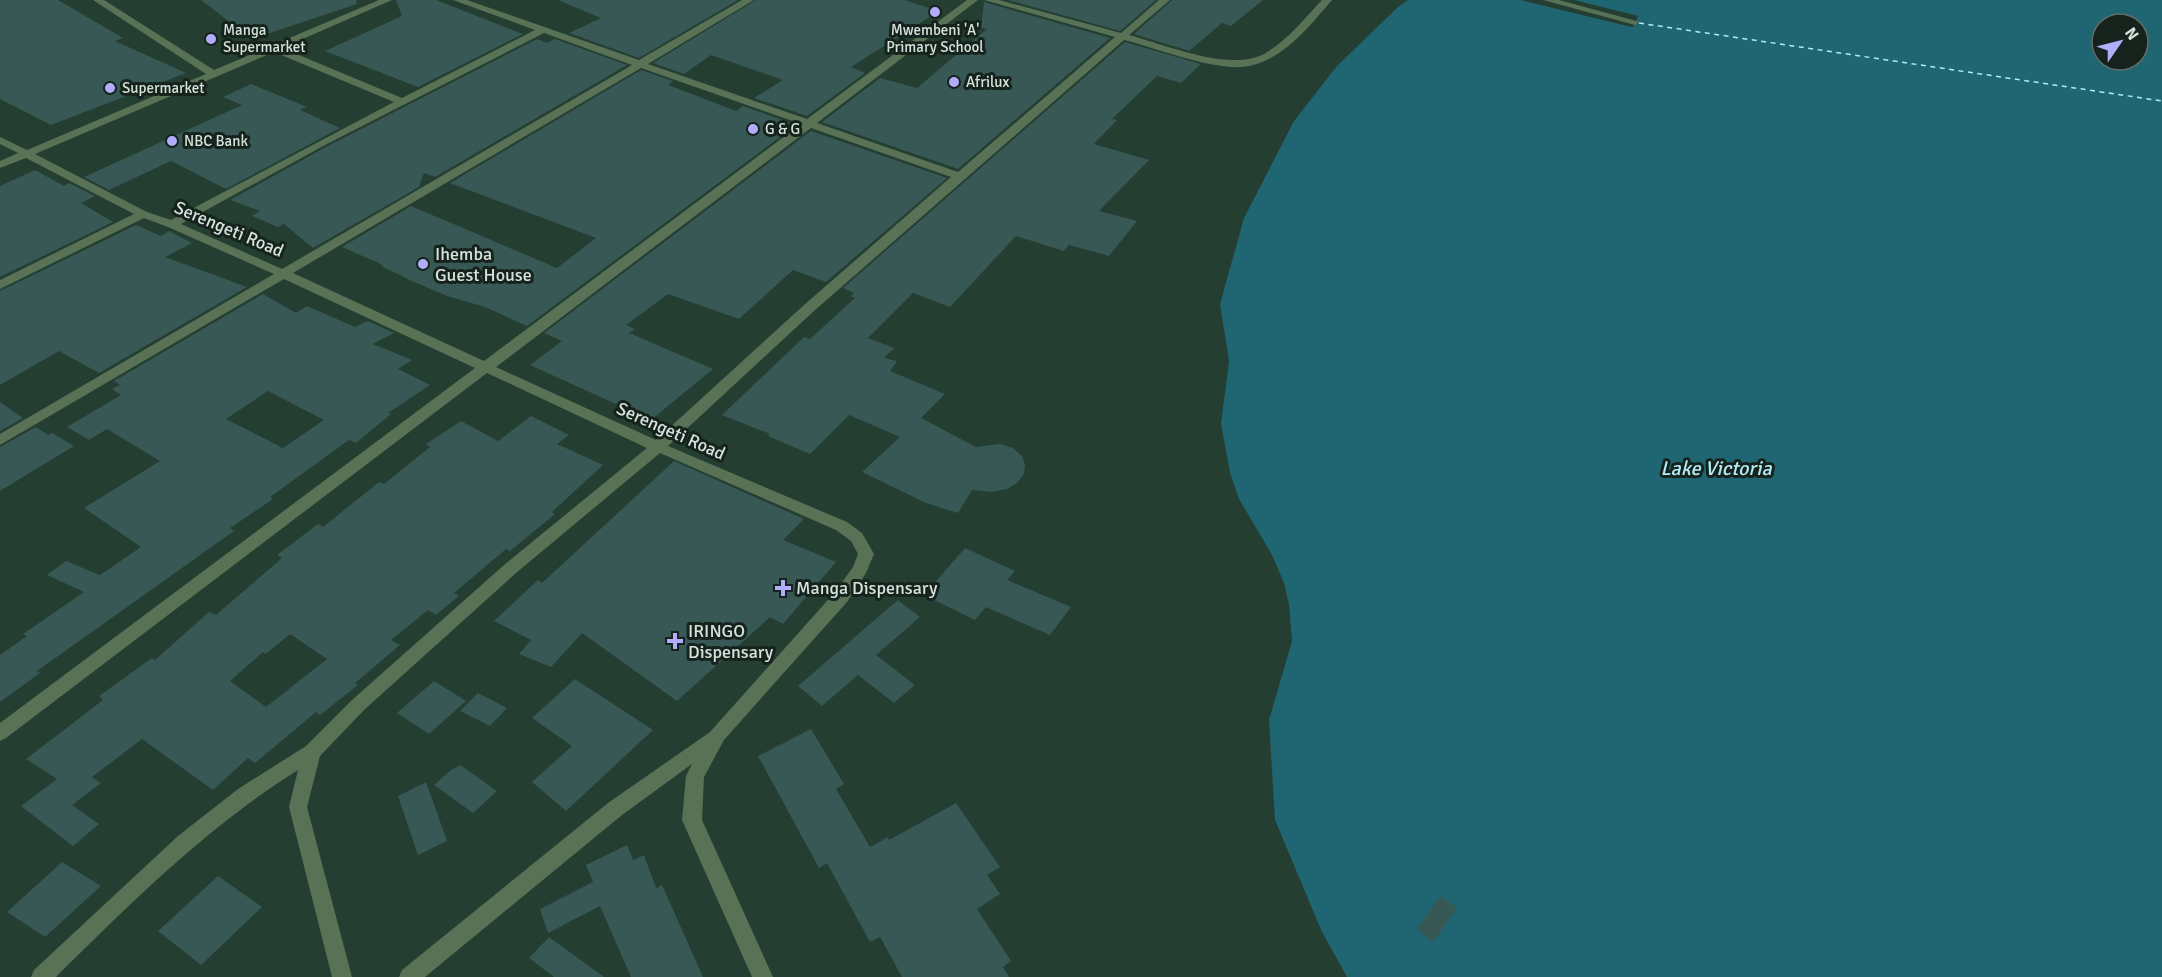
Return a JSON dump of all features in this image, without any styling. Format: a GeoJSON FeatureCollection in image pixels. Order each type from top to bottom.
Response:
{"type":"FeatureCollection","features":[{"type":"Feature","properties":{"kind":"street"},"geometry":{"type":"LineString","coordinates":[[98,0],[213,74]]}},
{"type":"Feature","properties":{"kind":"street"},"geometry":{"type":"LineString","coordinates":[[0,165],[387,0]]}},
{"type":"Feature","properties":{"kind":"street"},"geometry":{"type":"LineString","coordinates":[[458,0],[961,177]]}},
{"type":"Feature","properties":{"kind":"street"},"geometry":{"type":"LineString","coordinates":[[0,440],[749,0]]}},
{"type":"Feature","properties":{"kind":"street"},"geometry":{"type":"LineString","coordinates":[[0,733],[973,0]]}},
{"type":"Feature","properties":{"kind":"street"},"geometry":{"type":"LineString","coordinates":[[989,0],[1214,61],[1243,64],[1268,55],[1286,43],[1327,0]]}},
{"type":"Feature","properties":{"kind":"street"},"geometry":{"type":"LineString","coordinates":[[41,977],[156,867],[207,823],[261,783],[312,752],[358,705],[510,569],[658,447],[809,308],[1165,0]]}},
{"type":"Feature","properties":{"kind":"street"},"geometry":{"type":"LineString","coordinates":[[1548,0],[1635,22]]}},
{"type":"Feature","properties":{"kind":"street"},"geometry":{"type":"LineString","coordinates":[[172,224],[321,143],[543,30]]}},
{"type":"Feature","properties":{"kind":"street"},"geometry":{"type":"LineString","coordinates":[[273,48],[402,101]]}},
{"type":"Feature","properties":{"kind":"street","name":"Serengeti Road"},"geometry":{"type":"LineString","coordinates":[[0,140],[143,214],[172,224],[282,273],[658,447],[848,529],[862,541],[866,554],[860,569],[841,597],[718,735],[695,776],[692,820],[763,977]]}},
{"type":"Feature","properties":{"kind":"street"},"geometry":{"type":"LineString","coordinates":[[0,285],[143,214]]}},
{"type":"Feature","properties":{"kind":"street"},"geometry":{"type":"LineString","coordinates":[[409,977],[615,809],[718,735]]}},
{"type":"Feature","properties":{"kind":"street"},"geometry":{"type":"LineString","coordinates":[[312,752],[298,807],[342,977]]}},
{"type":"Feature","properties":{"kind":"water","name":"Lake Victoria"},"geometry":{"type":"Polygon","coordinates":[[[1408,0],[1521,0],[1632,27],[1637,16],[1574,0],[2162,0],[2162,977],[1347,977],[1322,932],[1275,820],[1269,720],[1292,641],[1289,605],[1284,583],[1272,555],[1239,499],[1230,473],[1221,424],[1229,361],[1220,304],[1244,218],[1294,121],[1337,66],[1408,0]]]}},
{"type":"Feature","properties":{"kind":"pier"},"geometry":{"type":"Polygon","coordinates":[[[1521,0],[1533,0],[1631,23],[1634,18],[1574,3],[1571,0],[1638,16],[1633,27],[1521,0]]]}},
{"type":"Feature","properties":{"kind":"building"},"geometry":{"type":"Polygon","coordinates":[[[0,0],[58,0],[123,38],[115,41],[186,73],[51,125],[0,99],[0,0]]]}},
{"type":"Feature","properties":{"kind":"building"},"geometry":{"type":"Polygon","coordinates":[[[201,0],[356,0],[357,4],[252,39],[201,0]]]}},
{"type":"Feature","properties":{"kind":"building"},"geometry":{"type":"Polygon","coordinates":[[[396,0],[436,0],[523,34],[418,87],[325,51],[402,16],[396,0]]]}},
{"type":"Feature","properties":{"kind":"building"},"geometry":{"type":"Polygon","coordinates":[[[558,0],[738,0],[639,58],[569,33],[601,18],[558,0]]]}},
{"type":"Feature","properties":{"kind":"building"},"geometry":{"type":"Polygon","coordinates":[[[756,0],[904,0],[939,11],[851,67],[865,73],[807,116],[754,98],[783,80],[711,55],[684,74],[653,63],[756,0]]]}},
{"type":"Feature","properties":{"kind":"building"},"geometry":{"type":"Polygon","coordinates":[[[1008,0],[1156,0],[1120,31],[1008,0]]]}},
{"type":"Feature","properties":{"kind":"building"},"geometry":{"type":"Polygon","coordinates":[[[1172,0],[1263,0],[1231,26],[1222,23],[1189,51],[1134,34],[1172,0]]]}},
{"type":"Feature","properties":{"kind":"building"},"geometry":{"type":"Polygon","coordinates":[[[984,2],[1110,38],[958,169],[822,122],[880,78],[917,88],[987,29],[981,28],[984,2]]]}},
{"type":"Feature","properties":{"kind":"building"},"geometry":{"type":"Polygon","coordinates":[[[537,39],[547,43],[555,39],[627,65],[435,177],[424,173],[419,187],[313,248],[284,224],[278,227],[252,216],[260,211],[230,200],[326,147],[537,39]]]}},
{"type":"Feature","properties":{"kind":"building"},"geometry":{"type":"Polygon","coordinates":[[[1125,42],[1201,64],[1181,83],[1157,76],[1112,119],[1117,120],[1094,144],[1149,160],[1099,211],[1137,221],[1109,256],[1069,245],[1064,251],[1016,236],[950,307],[913,293],[868,338],[894,348],[884,358],[897,361],[890,371],[945,394],[921,418],[976,447],[1000,444],[1013,448],[1022,456],[1025,465],[1024,474],[1017,483],[1007,489],[993,492],[972,490],[958,513],[926,503],[862,472],[900,437],[849,415],[810,454],[768,436],[770,434],[722,415],[804,337],[810,339],[855,298],[851,296],[854,293],[843,288],[1125,42]]]}},
{"type":"Feature","properties":{"kind":"building"},"geometry":{"type":"Polygon","coordinates":[[[641,70],[673,81],[668,85],[736,111],[743,106],[796,125],[527,326],[485,307],[447,296],[342,247],[411,206],[557,268],[596,238],[450,183],[641,70]]]}},
{"type":"Feature","properties":{"kind":"building"},"geometry":{"type":"Polygon","coordinates":[[[251,84],[307,107],[300,110],[340,128],[226,189],[171,161],[109,190],[84,177],[242,105],[223,97],[251,84]]]}},
{"type":"Feature","properties":{"kind":"building"},"geometry":{"type":"Polygon","coordinates":[[[811,131],[947,178],[826,282],[793,270],[739,319],[668,294],[626,325],[635,329],[629,333],[713,369],[651,420],[530,365],[562,341],[544,333],[811,131]]]}},
{"type":"Feature","properties":{"kind":"building"},"geometry":{"type":"Polygon","coordinates":[[[35,170],[64,186],[69,183],[95,196],[81,203],[113,222],[0,277],[0,186],[35,170]]]}},
{"type":"Feature","properties":{"kind":"building"},"geometry":{"type":"Polygon","coordinates":[[[136,225],[161,236],[169,231],[192,243],[165,257],[247,287],[99,373],[59,351],[0,385],[0,291],[136,225]]]}},
{"type":"Feature","properties":{"kind":"building"},"geometry":{"type":"Polygon","coordinates":[[[263,294],[296,313],[307,306],[355,327],[368,321],[394,333],[373,344],[412,360],[398,369],[430,385],[388,413],[391,414],[356,443],[349,440],[270,497],[273,499],[230,528],[234,531],[37,671],[40,673],[0,702],[0,655],[27,636],[23,634],[84,592],[47,575],[66,561],[100,575],[141,547],[84,508],[160,461],[107,429],[89,440],[67,427],[121,395],[112,389],[120,385],[114,381],[263,294]],[[268,391],[226,419],[283,448],[324,420],[268,391]]]}},
{"type":"Feature","properties":{"kind":"building"},"geometry":{"type":"Polygon","coordinates":[[[0,402],[23,418],[0,431],[0,402]]]}},
{"type":"Feature","properties":{"kind":"building"},"geometry":{"type":"Polygon","coordinates":[[[531,416],[569,435],[557,444],[603,465],[552,512],[555,514],[510,551],[506,549],[454,593],[459,596],[436,615],[428,610],[391,640],[400,645],[355,683],[358,685],[320,715],[316,712],[255,763],[248,758],[213,790],[142,739],[92,777],[101,783],[72,805],[99,824],[73,846],[21,806],[57,779],[26,759],[103,700],[99,696],[152,658],[155,660],[209,612],[216,615],[282,558],[277,555],[318,524],[323,527],[379,482],[384,484],[430,447],[426,444],[461,421],[498,441],[531,416]],[[290,634],[266,654],[263,652],[230,681],[266,707],[327,659],[290,634]]]}},
{"type":"Feature","properties":{"kind":"building"},"geometry":{"type":"Polygon","coordinates":[[[36,427],[74,446],[0,491],[0,447],[36,427]]]}},
{"type":"Feature","properties":{"kind":"building"},"geometry":{"type":"Polygon","coordinates":[[[674,461],[804,519],[783,540],[836,562],[783,624],[770,617],[677,701],[582,633],[551,667],[519,654],[531,640],[494,621],[538,580],[542,583],[674,461]]]}},
{"type":"Feature","properties":{"kind":"building"},"geometry":{"type":"Polygon","coordinates":[[[965,548],[1015,571],[1007,580],[1071,607],[1050,635],[986,607],[975,620],[924,595],[965,548]]]}},
{"type":"Feature","properties":{"kind":"building"},"geometry":{"type":"Polygon","coordinates":[[[898,600],[920,617],[876,655],[915,685],[894,703],[858,675],[822,706],[798,686],[898,600]]]}},
{"type":"Feature","properties":{"kind":"building"},"geometry":{"type":"Polygon","coordinates":[[[575,679],[653,730],[566,811],[532,782],[572,746],[532,718],[575,679]]]}},
{"type":"Feature","properties":{"kind":"building"},"geometry":{"type":"Polygon","coordinates":[[[434,681],[466,701],[429,734],[397,713],[434,681]]]}},
{"type":"Feature","properties":{"kind":"building"},"geometry":{"type":"Polygon","coordinates":[[[478,693],[507,708],[490,726],[460,711],[478,693]]]}},
{"type":"Feature","properties":{"kind":"building"},"geometry":{"type":"Polygon","coordinates":[[[811,729],[844,784],[836,789],[870,847],[888,837],[889,840],[956,803],[1000,867],[987,875],[1000,894],[977,909],[1011,961],[1003,967],[1009,977],[902,977],[880,937],[870,942],[827,863],[819,868],[758,756],[811,729]]]}},
{"type":"Feature","properties":{"kind":"building"},"geometry":{"type":"Polygon","coordinates":[[[460,765],[497,791],[473,813],[434,785],[460,765]]]}},
{"type":"Feature","properties":{"kind":"building"},"geometry":{"type":"Polygon","coordinates":[[[426,782],[447,841],[418,855],[398,796],[426,782]]]}},
{"type":"Feature","properties":{"kind":"building"},"geometry":{"type":"Polygon","coordinates":[[[627,845],[633,860],[644,855],[656,888],[662,885],[703,977],[631,977],[600,906],[548,933],[540,909],[593,882],[586,865],[627,845]]]}},
{"type":"Feature","properties":{"kind":"building"},"geometry":{"type":"Polygon","coordinates":[[[62,862],[101,886],[45,937],[7,912],[62,862]]]}},
{"type":"Feature","properties":{"kind":"building"},"geometry":{"type":"Polygon","coordinates":[[[218,876],[262,907],[201,965],[158,931],[218,876]]]}},
{"type":"Feature","properties":{"kind":"building"},"geometry":{"type":"Polygon","coordinates":[[[1440,896],[1457,908],[1433,942],[1417,929],[1440,896]]]}},
{"type":"Feature","properties":{"kind":"building"},"geometry":{"type":"Polygon","coordinates":[[[549,937],[604,977],[554,977],[529,958],[549,937]]]}},
{"type":"Feature","properties":{"kind":"ferry route"},"geometry":{"type":"LineString","coordinates":[[1639,23],[2162,101]]}},
{"type":"Feature","properties":{"kind":"place","name":"Mwembeni 'A' Primary School"},"geometry":{"type":"Point","coordinates":[935,12]}},
{"type":"Feature","properties":{"kind":"place","name":"Manga Supermarket"},"geometry":{"type":"Point","coordinates":[211,39]}},
{"type":"Feature","properties":{"kind":"place","name":"Afrilux"},"geometry":{"type":"Point","coordinates":[954,82]}},
{"type":"Feature","properties":{"kind":"place","name":"Supermarket"},"geometry":{"type":"Point","coordinates":[110,88]}},
{"type":"Feature","properties":{"kind":"place","name":"G & G"},"geometry":{"type":"Point","coordinates":[753,129]}},
{"type":"Feature","properties":{"kind":"place","name":"NBC Bank"},"geometry":{"type":"Point","coordinates":[172,141]}},
{"type":"Feature","properties":{"kind":"place","name":"Ihemba Guest House"},"geometry":{"type":"Point","coordinates":[423,264]}},
{"type":"Feature","properties":{"kind":"place","name":"Manga Dispensary"},"geometry":{"type":"Point","coordinates":[783,588]}},
{"type":"Feature","properties":{"kind":"place","name":"IRINGO Dispensary"},"geometry":{"type":"Point","coordinates":[675,641]}}]}
